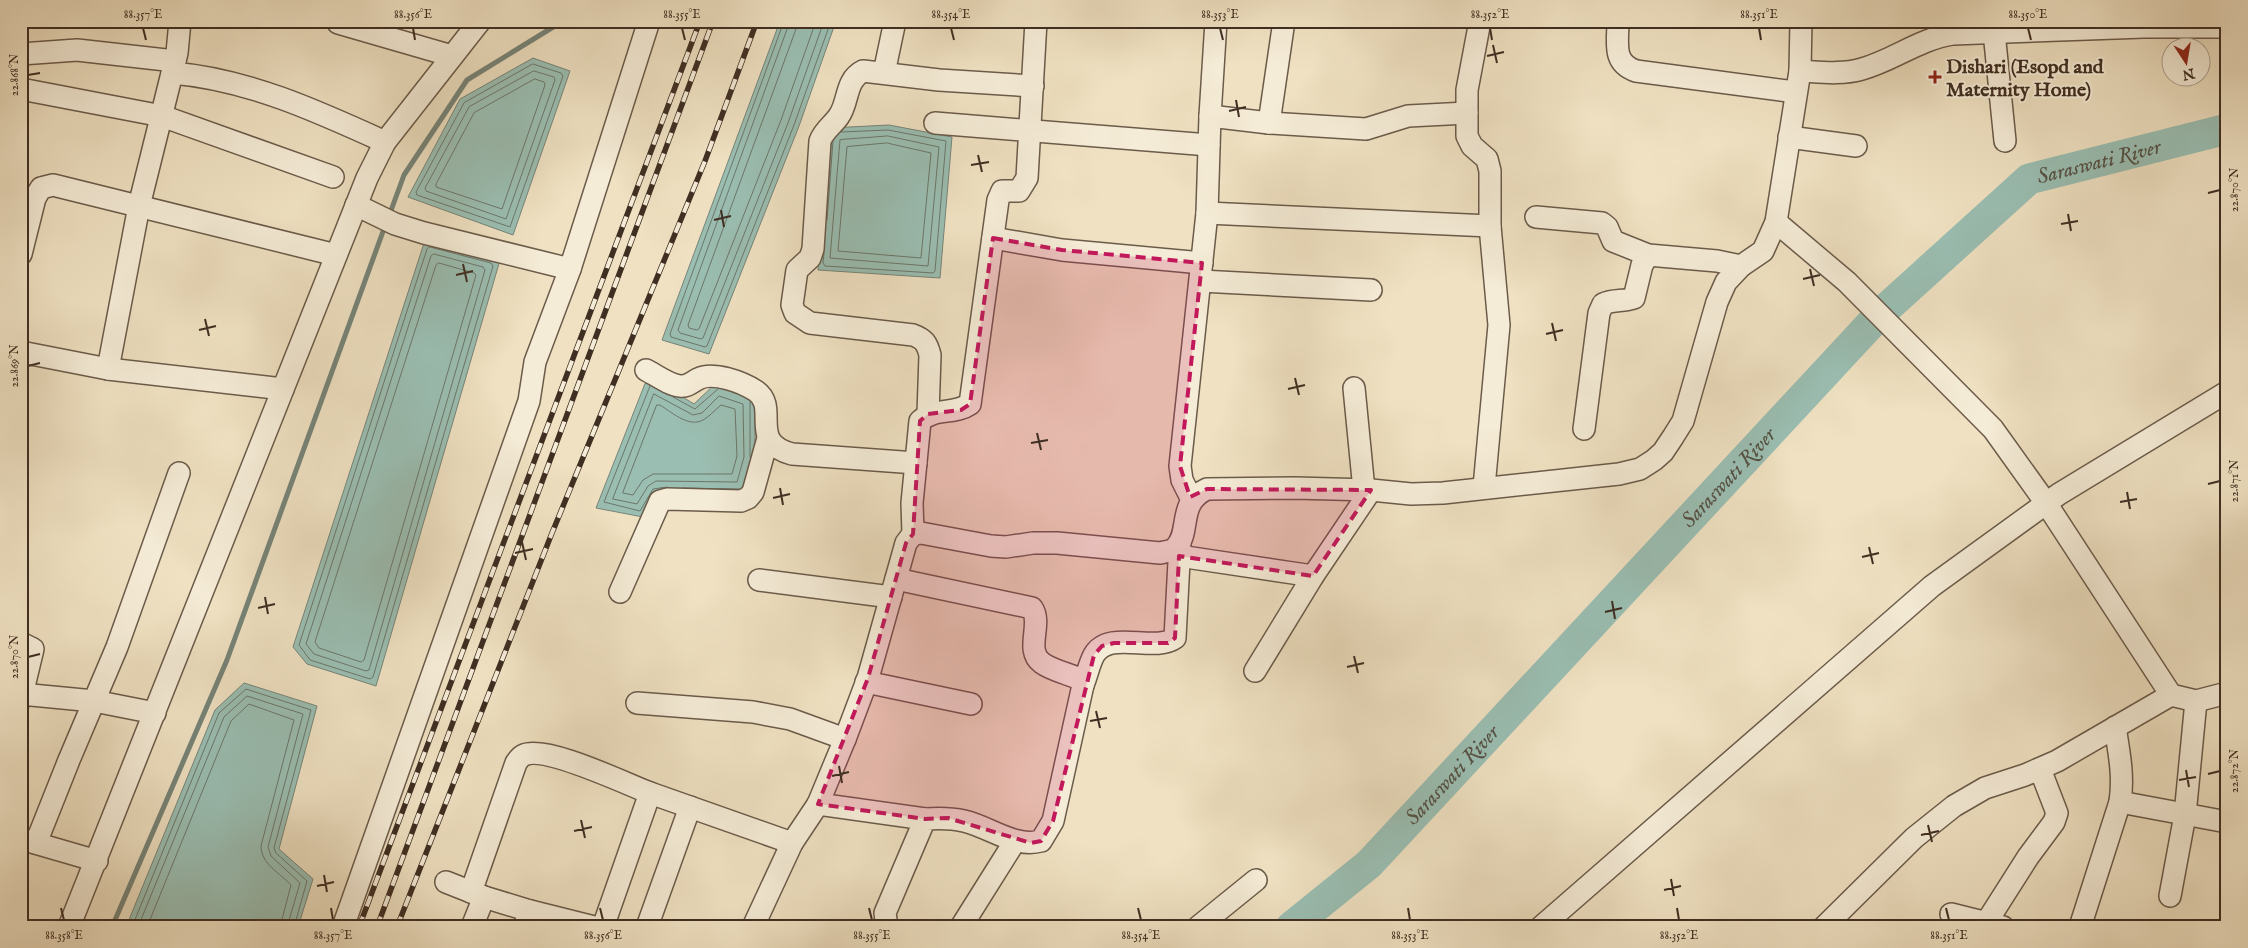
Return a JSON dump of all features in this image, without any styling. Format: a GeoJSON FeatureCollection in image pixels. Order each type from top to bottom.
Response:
{"type":"FeatureCollection","features":[{"type":"Feature","properties":{"kind":"street"},"geometry":{"type":"LineString","coordinates":[[108,369],[139,206],[173,67],[180,21]]}},
{"type":"Feature","properties":{"kind":"street"},"geometry":{"type":"LineString","coordinates":[[69,927],[97,861],[356,205],[385,142],[480,21]]}},
{"type":"Feature","properties":{"kind":"street"},"geometry":{"type":"LineString","coordinates":[[343,927],[530,401],[535,362],[570,269],[650,21]]}},
{"type":"Feature","properties":{"kind":"street"},"geometry":{"type":"LineString","coordinates":[[884,73],[894,21]]}},
{"type":"Feature","properties":{"kind":"street"},"geometry":{"type":"LineString","coordinates":[[913,534],[911,521],[920,421],[928,414],[961,410],[970,404],[998,200],[1002,191],[1010,189],[1019,190],[1027,178],[1036,21]]}},
{"type":"Feature","properties":{"kind":"street"},"geometry":{"type":"LineString","coordinates":[[1192,500],[1182,480],[1180,466],[1207,213],[1210,116],[1216,21]]}},
{"type":"Feature","properties":{"kind":"street"},"geometry":{"type":"LineString","coordinates":[[1270,123],[1284,21]]}},
{"type":"Feature","properties":{"kind":"street"},"geometry":{"type":"LineString","coordinates":[[1480,21],[1467,90],[1468,136],[1472,146],[1487,159],[1490,171],[1490,226],[1499,325],[1484,487]]}},
{"type":"Feature","properties":{"kind":"street"},"geometry":{"type":"LineString","coordinates":[[1618,21],[1618,54],[1620,62],[1625,68],[1795,92]]}},
{"type":"Feature","properties":{"kind":"street"},"geometry":{"type":"LineString","coordinates":[[818,804],[925,819],[948,818],[966,821],[1015,841],[1031,844],[1041,841],[1053,821],[1083,685],[1094,655],[1102,646],[1114,643],[1168,643],[1175,638],[1179,549],[1186,514],[1192,500],[1207,489],[1368,490],[1435,493],[1619,474],[1640,468],[1663,452],[1682,421],[1717,302],[1726,282],[1741,266],[1763,251],[1776,222],[1795,92],[1800,71],[1801,21]]}},
{"type":"Feature","properties":{"kind":"street"},"geometry":{"type":"LineString","coordinates":[[338,23],[452,56]]}},
{"type":"Feature","properties":{"kind":"street"},"geometry":{"type":"LineString","coordinates":[[1800,71],[1845,72],[1861,69],[1936,37],[2060,26],[2144,24],[2227,27]]}},
{"type":"Feature","properties":{"kind":"street"},"geometry":{"type":"LineString","coordinates":[[1994,32],[2005,141]]}},
{"type":"Feature","properties":{"kind":"street"},"geometry":{"type":"LineString","coordinates":[[21,54],[77,50],[173,67],[289,100],[385,142]]}},
{"type":"Feature","properties":{"kind":"street"},"geometry":{"type":"LineString","coordinates":[[928,414],[930,355],[928,346],[923,339],[913,335],[810,323],[795,313],[792,305],[797,270],[810,258],[813,249],[822,134],[838,118],[843,110],[856,75],[863,71],[939,80],[1033,86]]}},
{"type":"Feature","properties":{"kind":"street"},"geometry":{"type":"LineString","coordinates":[[21,89],[162,116],[332,177]]}},
{"type":"Feature","properties":{"kind":"street"},"geometry":{"type":"LineString","coordinates":[[1210,116],[1270,123],[1366,130],[1408,116],[1467,113]]}},
{"type":"Feature","properties":{"kind":"street"},"geometry":{"type":"LineString","coordinates":[[935,123],[1210,145]]}},
{"type":"Feature","properties":{"kind":"street"},"geometry":{"type":"LineString","coordinates":[[1788,137],[1856,146]]}},
{"type":"Feature","properties":{"kind":"street"},"geometry":{"type":"LineString","coordinates":[[21,254],[35,198],[41,188],[53,185],[336,256]]}},
{"type":"Feature","properties":{"kind":"street"},"geometry":{"type":"LineString","coordinates":[[356,205],[386,219],[424,233],[570,269]]}},
{"type":"Feature","properties":{"kind":"street"},"geometry":{"type":"LineString","coordinates":[[1207,213],[1490,226]]}},
{"type":"Feature","properties":{"kind":"street"},"geometry":{"type":"LineString","coordinates":[[1536,217],[1602,223],[1607,227],[1614,241],[1648,255],[1717,261],[1741,266]]}},
{"type":"Feature","properties":{"kind":"street"},"geometry":{"type":"LineString","coordinates":[[1776,222],[1847,282],[1993,429],[2046,503],[2171,695]]}},
{"type":"Feature","properties":{"kind":"street"},"geometry":{"type":"LineString","coordinates":[[993,238],[1201,272],[1371,290]]}},
{"type":"Feature","properties":{"kind":"street"},"geometry":{"type":"LineString","coordinates":[[1584,428],[1599,313],[1604,304],[1608,302],[1634,298],[1642,265],[1648,255]]}},
{"type":"Feature","properties":{"kind":"street"},"geometry":{"type":"LineString","coordinates":[[21,352],[108,369],[283,389]]}},
{"type":"Feature","properties":{"kind":"street"},"geometry":{"type":"LineString","coordinates":[[620,592],[660,501],[667,499],[740,501],[748,498],[753,492],[768,438],[764,402],[758,393],[749,387],[713,377],[699,378],[690,385],[681,386],[646,370]]}},
{"type":"Feature","properties":{"kind":"street"},"geometry":{"type":"LineString","coordinates":[[1255,671],[1368,490],[1354,388]]}},
{"type":"Feature","properties":{"kind":"street"},"geometry":{"type":"LineString","coordinates":[[1541,927],[1932,586],[2046,503],[2227,392]]}},
{"type":"Feature","properties":{"kind":"street"},"geometry":{"type":"LineString","coordinates":[[768,438],[772,445],[781,451],[792,454],[916,463]]}},
{"type":"Feature","properties":{"kind":"street"},"geometry":{"type":"LineString","coordinates":[[97,861],[29,841],[117,647],[179,474]]}},
{"type":"Feature","properties":{"kind":"street"},"geometry":{"type":"LineString","coordinates":[[758,925],[792,843],[818,804],[846,739],[866,682],[906,543],[913,534],[921,532],[1006,547],[1033,543],[1057,543],[1160,553],[1179,549],[1313,576]]}},
{"type":"Feature","properties":{"kind":"street"},"geometry":{"type":"LineString","coordinates":[[759,580],[893,588],[1032,608],[1036,614],[1034,651],[1036,657],[1043,664],[1082,680],[1083,685]]}},
{"type":"Feature","properties":{"kind":"street"},"geometry":{"type":"LineString","coordinates":[[21,643],[33,649],[22,696],[94,701],[155,712]]}},
{"type":"Feature","properties":{"kind":"street"},"geometry":{"type":"LineString","coordinates":[[866,682],[971,704]]}},
{"type":"Feature","properties":{"kind":"street"},"geometry":{"type":"LineString","coordinates":[[1824,927],[1914,838],[1954,806],[1986,788],[2057,761],[2171,695],[2196,701],[2227,693]]}},
{"type":"Feature","properties":{"kind":"street"},"geometry":{"type":"LineString","coordinates":[[2170,896],[2185,815],[2196,701]]}},
{"type":"Feature","properties":{"kind":"street"},"geometry":{"type":"LineString","coordinates":[[636,703],[753,712],[790,719],[846,739]]}},
{"type":"Feature","properties":{"kind":"street"},"geometry":{"type":"LineString","coordinates":[[2080,927],[2120,802],[2122,768],[2115,727]]}},
{"type":"Feature","properties":{"kind":"street"},"geometry":{"type":"LineString","coordinates":[[472,927],[478,895],[516,763],[525,754],[560,758],[650,793],[792,843]]}},
{"type":"Feature","properties":{"kind":"street"},"geometry":{"type":"LineString","coordinates":[[1951,914],[1995,925],[2028,857],[2054,822],[2057,812],[2040,768]]}},
{"type":"Feature","properties":{"kind":"street"},"geometry":{"type":"LineString","coordinates":[[603,927],[650,793]]}},
{"type":"Feature","properties":{"kind":"street"},"geometry":{"type":"LineString","coordinates":[[2120,802],[2227,822]]}},
{"type":"Feature","properties":{"kind":"street"},"geometry":{"type":"LineString","coordinates":[[647,927],[690,807]]}},
{"type":"Feature","properties":{"kind":"street"},"geometry":{"type":"LineString","coordinates":[[887,927],[885,913],[925,819]]}},
{"type":"Feature","properties":{"kind":"street"},"geometry":{"type":"LineString","coordinates":[[961,927],[1015,841]]}},
{"type":"Feature","properties":{"kind":"street"},"geometry":{"type":"LineString","coordinates":[[1198,927],[1256,880]]}},
{"type":"Feature","properties":{"kind":"street"},"geometry":{"type":"LineString","coordinates":[[446,882],[527,919],[594,927]]}},
{"type":"Feature","properties":{"kind":"highlighted area"},"geometry":{"type":"Polygon","coordinates":[[[993,238],[1062,250],[1202,263],[1180,466],[1190,497],[1207,489],[1371,490],[1313,576],[1179,556],[1175,638],[1168,643],[1114,643],[1102,646],[1094,655],[1053,821],[1041,841],[1031,843],[948,818],[925,819],[818,804],[868,678],[906,543],[913,534],[920,421],[928,414],[961,410],[970,404],[993,238]]]}},
{"type":"Feature","properties":{"kind":"water"},"geometry":{"type":"Polygon","coordinates":[[[780,21],[836,21],[799,126],[709,354],[662,340],[780,21]]]}},
{"type":"Feature","properties":{"kind":"water"},"geometry":{"type":"Polygon","coordinates":[[[533,58],[570,71],[513,235],[408,197],[460,99],[533,58]]]}},
{"type":"Feature","properties":{"kind":"water"},"geometry":{"type":"Polygon","coordinates":[[[889,125],[952,137],[940,278],[818,270],[829,128],[889,125]]]}},
{"type":"Feature","properties":{"kind":"water"},"geometry":{"type":"Polygon","coordinates":[[[425,240],[500,260],[376,686],[307,664],[293,647],[425,240]]]}},
{"type":"Feature","properties":{"kind":"water"},"geometry":{"type":"Polygon","coordinates":[[[648,376],[694,404],[716,383],[755,396],[755,458],[746,494],[657,492],[643,517],[596,508],[648,376]]]}},
{"type":"Feature","properties":{"kind":"water"},"geometry":{"type":"Polygon","coordinates":[[[244,683],[317,706],[279,849],[313,879],[298,927],[126,927],[215,710],[244,683]]]}},
{"type":"Feature","properties":{"kind":"waterway"},"geometry":{"type":"LineString","coordinates":[[389,216],[404,175],[467,80],[563,21]]}},
{"type":"Feature","properties":{"kind":"waterway","name":"Saraswati River"},"geometry":{"type":"LineString","coordinates":[[1291,927],[1369,864],[1880,314],[2029,179],[2227,129]]}},
{"type":"Feature","properties":{"kind":"waterway"},"geometry":{"type":"LineString","coordinates":[[112,927],[227,660],[385,226]]}},
{"type":"Feature","properties":{"kind":"railway"},"geometry":{"type":"LineString","coordinates":[[359,927],[700,21]]}},
{"type":"Feature","properties":{"kind":"railway"},"geometry":{"type":"LineString","coordinates":[[377,927],[713,21]]}},
{"type":"Feature","properties":{"kind":"railway"},"geometry":{"type":"LineString","coordinates":[[397,927],[552,533],[705,161],[757,21]]}},
{"type":"Feature","properties":{"kind":"place","name":"Dishari (Esopd and Maternity Home)"},"geometry":{"type":"Point","coordinates":[1935,77]}}]}
